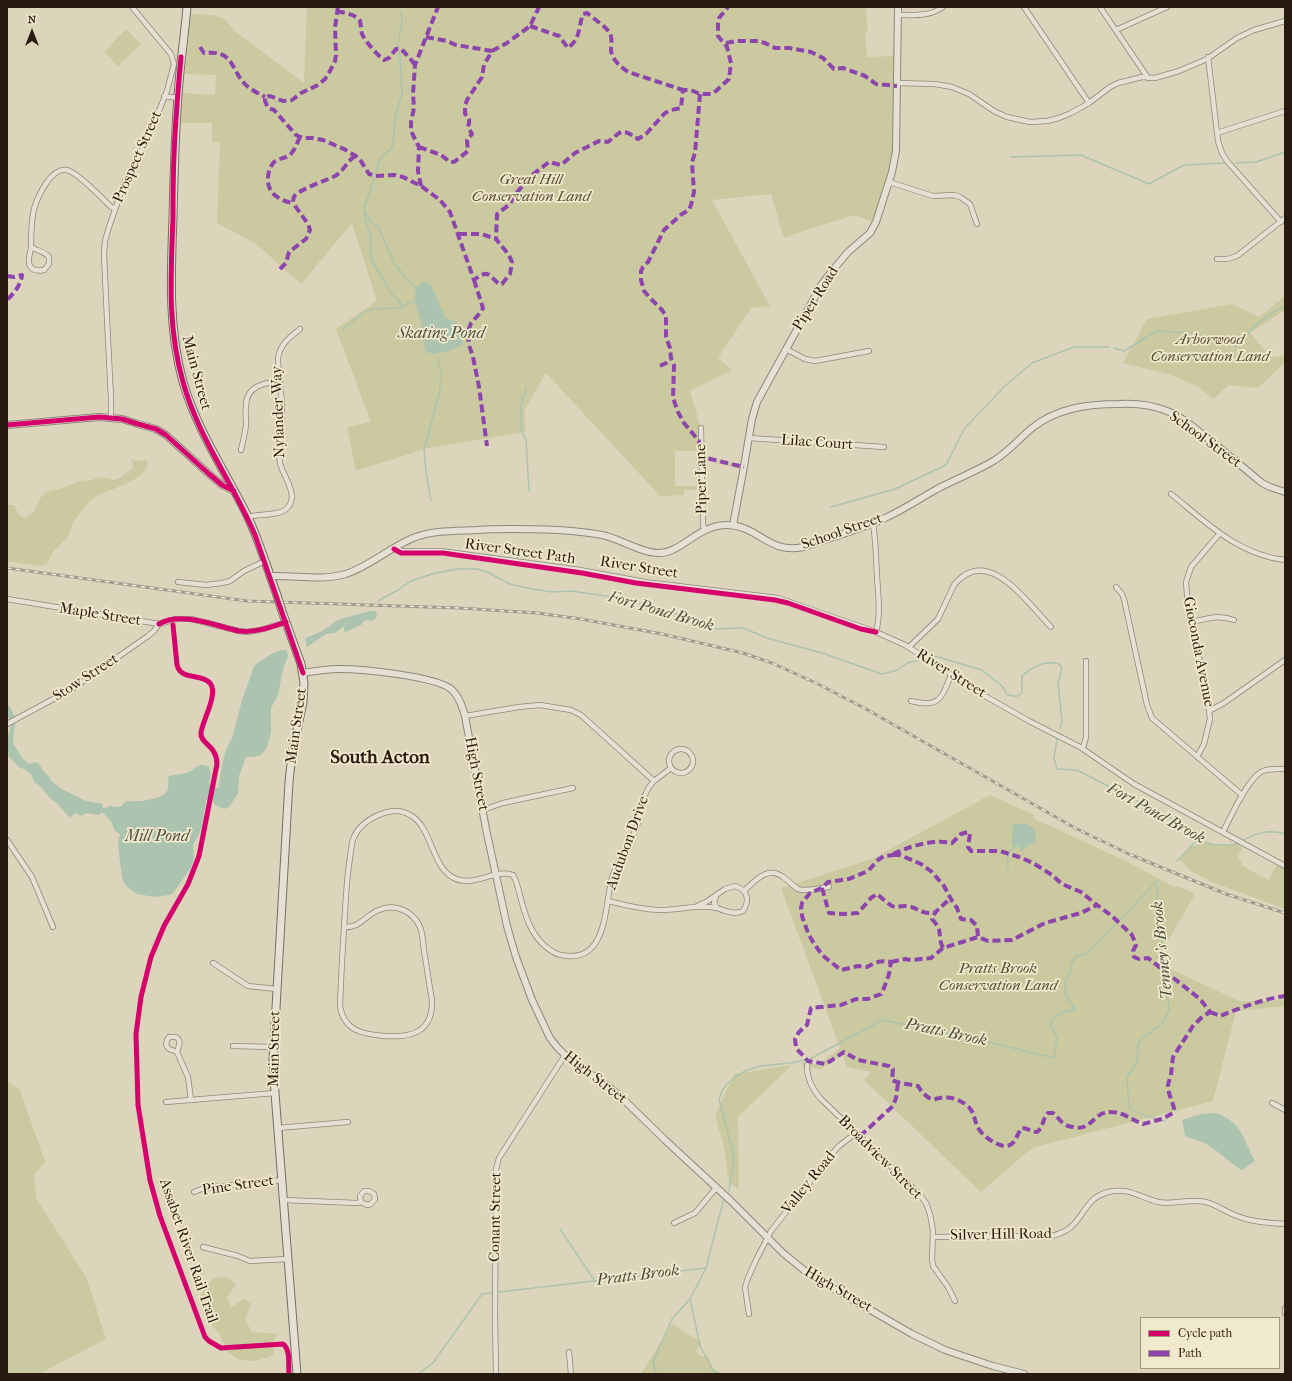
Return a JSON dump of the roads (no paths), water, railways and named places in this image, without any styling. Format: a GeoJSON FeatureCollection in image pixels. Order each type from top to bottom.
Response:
{"type":"FeatureCollection","features":[{"type":"Feature","properties":{"kind":"main road","name":"Main Street"},"geometry":{"type":"LineString","coordinates":[[188,7],[181,57],[174,156],[171,280],[174,338],[183,382],[196,418],[204,436],[248,517],[277,595],[303,673],[303,699],[292,758],[288,792],[274,1047],[275,1093],[297,1374]]}},
{"type":"Feature","properties":{"kind":"street"},"geometry":{"type":"LineString","coordinates":[[132,7],[172,57],[181,57]]}},
{"type":"Feature","properties":{"kind":"street","name":"Piper Road"},"geometry":{"type":"LineString","coordinates":[[732,525],[737,505],[752,416],[756,405],[816,295],[828,276],[848,252],[872,229],[889,182],[894,166],[896,151],[898,7]]}},
{"type":"Feature","properties":{"kind":"street"},"geometry":{"type":"LineString","coordinates":[[898,15],[926,15],[934,13],[943,7]]}},
{"type":"Feature","properties":{"kind":"street"},"geometry":{"type":"LineString","coordinates":[[1024,7],[1089,103]]}},
{"type":"Feature","properties":{"kind":"street"},"geometry":{"type":"LineString","coordinates":[[1100,7],[1148,78]]}},
{"type":"Feature","properties":{"kind":"street"},"geometry":{"type":"LineString","coordinates":[[1116,30],[1167,7]]}},
{"type":"Feature","properties":{"kind":"street"},"geometry":{"type":"LineString","coordinates":[[897,83],[935,84],[960,89],[994,112],[1007,117],[1030,122],[1047,121],[1059,118],[1089,103],[1110,87],[1118,83],[1130,79],[1155,78],[1172,74],[1196,64],[1237,38],[1254,30],[1285,21]]}},
{"type":"Feature","properties":{"kind":"street","name":"Prospect Street"},"geometry":{"type":"LineString","coordinates":[[111,418],[104,254],[105,241],[125,181],[148,138],[164,96],[174,64],[172,57]]}},
{"type":"Feature","properties":{"kind":"street"},"geometry":{"type":"LineString","coordinates":[[1208,57],[1219,146],[1224,157],[1283,220],[1237,256],[1227,259],[1217,259]]}},
{"type":"Feature","properties":{"kind":"street"},"geometry":{"type":"LineString","coordinates":[[164,96],[178,98]]}},
{"type":"Feature","properties":{"kind":"street"},"geometry":{"type":"LineString","coordinates":[[1217,133],[1285,111]]}},
{"type":"Feature","properties":{"kind":"street"},"geometry":{"type":"LineString","coordinates":[[31,247],[35,250],[43,252],[49,257],[48,264],[44,270],[36,271],[30,266],[29,261],[34,208],[47,181],[61,170],[68,170],[76,174],[111,207],[115,208]]}},
{"type":"Feature","properties":{"kind":"street"},"geometry":{"type":"LineString","coordinates":[[889,182],[933,196],[960,196],[970,204],[977,224]]}},
{"type":"Feature","properties":{"kind":"street","name":"Nylander Way"},"geometry":{"type":"LineString","coordinates":[[248,517],[281,512],[287,508],[291,502],[292,494],[280,460],[282,418],[278,361],[280,350],[284,343],[300,329]]}},
{"type":"Feature","properties":{"kind":"street"},"geometry":{"type":"LineString","coordinates":[[786,349],[805,359],[815,362],[869,351]]}},
{"type":"Feature","properties":{"kind":"street"},"geometry":{"type":"LineString","coordinates":[[241,450],[246,428],[246,402],[250,392],[260,384],[280,381]]}},
{"type":"Feature","properties":{"kind":"street","name":"School Street"},"geometry":{"type":"LineString","coordinates":[[270,576],[322,578],[338,576],[358,569],[413,538],[432,533],[488,529],[531,529],[599,534],[612,537],[650,552],[661,553],[675,549],[704,530],[732,525],[750,531],[775,546],[790,549],[806,546],[873,524],[994,460],[1048,417],[1070,409],[1110,404],[1148,406],[1166,410],[1199,432],[1262,483],[1285,492]]}},
{"type":"Feature","properties":{"kind":"street"},"geometry":{"type":"LineString","coordinates":[[7,425],[99,417],[138,424],[163,433],[222,485],[234,491]]}},
{"type":"Feature","properties":{"kind":"street","name":"Piper Lane"},"geometry":{"type":"LineString","coordinates":[[701,428],[704,530]]}},
{"type":"Feature","properties":{"kind":"street","name":"Lilac Court"},"geometry":{"type":"LineString","coordinates":[[749,438],[884,447]]}},
{"type":"Feature","properties":{"kind":"street"},"geometry":{"type":"LineString","coordinates":[[1171,494],[1234,544],[1269,558],[1285,560]]}},
{"type":"Feature","properties":{"kind":"street"},"geometry":{"type":"LineString","coordinates":[[873,524],[878,592],[878,620],[876,632]]}},
{"type":"Feature","properties":{"kind":"street","name":"Gioconda Avenue"},"geometry":{"type":"LineString","coordinates":[[1197,757],[1204,744],[1210,719],[1207,693],[1191,622],[1186,592],[1186,578],[1195,562],[1220,533]]}},
{"type":"Feature","properties":{"kind":"street","name":"River Street"},"geometry":{"type":"LineString","coordinates":[[394,549],[406,551],[441,551],[580,570],[646,582],[778,598],[876,632],[909,647],[951,675],[1029,721],[1083,748],[1124,778],[1285,866]]}},
{"type":"Feature","properties":{"kind":"street"},"geometry":{"type":"LineString","coordinates":[[178,582],[206,585],[219,584],[230,580],[242,572],[265,561]]}},
{"type":"Feature","properties":{"kind":"street"},"geometry":{"type":"LineString","coordinates":[[909,647],[938,620],[954,585],[958,580],[972,572],[991,571],[1004,579],[1050,627]]}},
{"type":"Feature","properties":{"kind":"street"},"geometry":{"type":"LineString","coordinates":[[1116,587],[1124,599],[1150,714],[1197,757],[1242,795]]}},
{"type":"Feature","properties":{"kind":"street","name":"Maple Street"},"geometry":{"type":"LineString","coordinates":[[7,599],[159,624],[174,620],[191,619],[247,632],[260,630],[286,622]]}},
{"type":"Feature","properties":{"kind":"street"},"geometry":{"type":"LineString","coordinates":[[1191,622],[1218,616],[1223,616],[1234,620]]}},
{"type":"Feature","properties":{"kind":"street","name":"Stow Street"},"geometry":{"type":"LineString","coordinates":[[8,724],[88,679],[148,636],[159,624]]}},
{"type":"Feature","properties":{"kind":"street"},"geometry":{"type":"LineString","coordinates":[[1209,710],[1224,703],[1285,660]]}},
{"type":"Feature","properties":{"kind":"street"},"geometry":{"type":"LineString","coordinates":[[1083,748],[1086,737],[1086,661]]}},
{"type":"Feature","properties":{"kind":"street","name":"High Street"},"geometry":{"type":"LineString","coordinates":[[303,673],[332,669],[382,672],[431,681],[444,685],[454,692],[460,701],[465,716],[507,926],[516,957],[532,1000],[550,1038],[557,1047],[565,1055],[620,1096],[767,1237],[799,1267],[810,1275],[912,1334],[945,1350],[993,1366],[1024,1374]]}},
{"type":"Feature","properties":{"kind":"street"},"geometry":{"type":"LineString","coordinates":[[911,701],[925,705],[937,701],[946,687],[951,675]]}},
{"type":"Feature","properties":{"kind":"street","name":"Audubon Drive"},"geometry":{"type":"LineString","coordinates":[[465,716],[536,705],[551,706],[576,711],[654,781]]}},
{"type":"Feature","properties":{"kind":"street"},"geometry":{"type":"LineString","coordinates":[[680,749],[685,750],[692,756],[693,765],[688,771],[678,773],[671,768],[669,759],[671,754],[675,751],[680,749]]}},
{"type":"Feature","properties":{"kind":"street","name":"Audubon Drive"},"geometry":{"type":"LineString","coordinates":[[496,876],[508,874],[515,877],[527,921],[532,932],[549,950],[562,956],[580,954],[589,950],[601,934],[614,874],[636,827],[646,791],[654,781],[671,768]]}},
{"type":"Feature","properties":{"kind":"street"},"geometry":{"type":"LineString","coordinates":[[1222,832],[1242,795],[1258,774],[1267,770],[1285,769]]}},
{"type":"Feature","properties":{"kind":"street"},"geometry":{"type":"LineString","coordinates":[[483,810],[503,803],[574,788]]}},
{"type":"Feature","properties":{"kind":"street"},"geometry":{"type":"LineString","coordinates":[[344,927],[355,926],[377,910],[389,907],[402,909],[415,919],[421,930],[432,1000],[432,1010],[430,1019],[420,1030],[412,1034],[403,1036],[373,1035],[358,1031],[347,1023],[342,1016],[340,1006],[344,927],[347,878],[354,836],[366,823],[384,812],[402,811],[414,817],[422,827],[444,870],[452,878],[468,881],[496,876]]}},
{"type":"Feature","properties":{"kind":"street"},"geometry":{"type":"LineString","coordinates":[[7,840],[33,879],[53,927]]}},
{"type":"Feature","properties":{"kind":"street"},"geometry":{"type":"LineString","coordinates":[[744,891],[760,876],[775,872],[799,890],[829,887]]}},
{"type":"Feature","properties":{"kind":"street"},"geometry":{"type":"LineString","coordinates":[[608,902],[654,910],[697,906],[717,908],[736,913],[743,911],[747,902],[747,896],[739,887],[731,887],[697,906]]}},
{"type":"Feature","properties":{"kind":"street"},"geometry":{"type":"LineString","coordinates":[[716,896],[714,903],[717,908]]}},
{"type":"Feature","properties":{"kind":"street"},"geometry":{"type":"LineString","coordinates":[[213,963],[248,986],[277,989]]}},
{"type":"Feature","properties":{"kind":"street"},"geometry":{"type":"LineString","coordinates":[[233,1046],[274,1047]]}},
{"type":"Feature","properties":{"kind":"street"},"geometry":{"type":"LineString","coordinates":[[177,1052],[188,1077],[191,1100]]}},
{"type":"Feature","properties":{"kind":"street","name":"Conant Street"},"geometry":{"type":"LineString","coordinates":[[496,1374],[496,1169],[499,1158],[565,1055]]}},
{"type":"Feature","properties":{"kind":"street","name":"Broadview Street"},"geometry":{"type":"LineString","coordinates":[[807,1065],[809,1081],[816,1093],[826,1105],[919,1194],[926,1203],[930,1214],[933,1237],[933,1266],[948,1287],[954,1301]]}},
{"type":"Feature","properties":{"kind":"street"},"geometry":{"type":"LineString","coordinates":[[166,1102],[275,1093]]}},
{"type":"Feature","properties":{"kind":"street"},"geometry":{"type":"LineString","coordinates":[[1272,1103],[1285,1110]]}},
{"type":"Feature","properties":{"kind":"street"},"geometry":{"type":"LineString","coordinates":[[278,1128],[348,1122]]}},
{"type":"Feature","properties":{"kind":"street","name":"Valley Road"},"geometry":{"type":"LineString","coordinates":[[750,1314],[745,1287],[767,1237],[831,1155],[839,1146],[856,1133]]}},
{"type":"Feature","properties":{"kind":"street","name":"Pine Street"},"geometry":{"type":"LineString","coordinates":[[194,1192],[204,1188],[282,1180]]}},
{"type":"Feature","properties":{"kind":"street"},"geometry":{"type":"LineString","coordinates":[[674,1223],[695,1213],[716,1188]]}},
{"type":"Feature","properties":{"kind":"street","name":"Silver Hill Road"},"geometry":{"type":"LineString","coordinates":[[933,1237],[1052,1236],[1073,1226],[1084,1208],[1096,1197],[1109,1192],[1121,1191],[1138,1194],[1158,1202],[1206,1202],[1245,1219],[1285,1224]]}},
{"type":"Feature","properties":{"kind":"street"},"geometry":{"type":"LineString","coordinates":[[284,1200],[356,1204],[361,1202]]}},
{"type":"Feature","properties":{"kind":"street"},"geometry":{"type":"LineString","coordinates":[[203,1247],[238,1256],[250,1261],[288,1259]]}},
{"type":"Feature","properties":{"kind":"street"},"geometry":{"type":"LineString","coordinates":[[1285,1308],[1285,1313]]}},
{"type":"Feature","properties":{"kind":"street"},"geometry":{"type":"LineString","coordinates":[[569,1352],[571,1374]]}},
{"type":"Feature","properties":{"kind":"water","name":"Skating Pond"},"geometry":{"type":"Polygon","coordinates":[[[425,281],[431,285],[445,317],[458,324],[462,332],[463,344],[445,352],[426,352],[424,346],[422,327],[416,306],[415,293],[417,287],[425,281]]]}},
{"type":"Feature","properties":{"kind":"water"},"geometry":{"type":"Polygon","coordinates":[[[376,611],[377,613],[376,618],[372,621],[365,620],[361,625],[346,632],[344,631],[344,626],[335,633],[326,634],[307,647],[305,638],[321,632],[338,620],[376,611]]]}},
{"type":"Feature","properties":{"kind":"water","name":"Mill Pond"},"geometry":{"type":"Polygon","coordinates":[[[287,650],[288,656],[283,669],[278,695],[271,708],[271,732],[266,749],[261,755],[246,757],[239,776],[238,794],[229,807],[224,809],[215,805],[212,800],[208,799],[206,801],[202,825],[193,845],[194,859],[190,869],[174,892],[170,895],[154,897],[137,894],[126,886],[123,881],[120,863],[118,842],[120,834],[115,831],[111,821],[102,812],[99,815],[86,813],[81,816],[75,813],[71,817],[68,816],[41,787],[34,782],[32,775],[19,767],[9,757],[8,735],[12,724],[7,715],[7,703],[13,713],[15,722],[13,743],[22,758],[29,764],[36,762],[39,764],[44,772],[49,776],[51,781],[62,789],[86,801],[102,804],[103,808],[109,806],[120,807],[126,801],[142,801],[160,796],[168,789],[169,776],[187,773],[200,765],[206,765],[209,767],[211,775],[209,784],[219,788],[224,756],[232,738],[242,700],[254,666],[273,653],[287,650]]]}},
{"type":"Feature","properties":{"kind":"water"},"geometry":{"type":"Polygon","coordinates":[[[1013,824],[1027,824],[1035,829],[1036,842],[1029,845],[1021,852],[1019,847],[1012,845],[1013,824]]]}},
{"type":"Feature","properties":{"kind":"water"},"geometry":{"type":"Polygon","coordinates":[[[1216,1113],[1225,1117],[1237,1126],[1255,1161],[1242,1170],[1208,1145],[1185,1136],[1182,1120],[1201,1114],[1216,1113]]]}},
{"type":"Feature","properties":{"kind":"waterway"},"geometry":{"type":"LineString","coordinates":[[401,12],[402,21],[398,44],[402,93],[395,117],[393,143],[392,148],[382,156],[379,161],[364,208],[365,219],[371,237],[371,254],[373,262],[391,293],[403,306]]}},
{"type":"Feature","properties":{"kind":"waterway"},"geometry":{"type":"LineString","coordinates":[[1236,163],[1256,162],[1285,152]]}},
{"type":"Feature","properties":{"kind":"waterway"},"geometry":{"type":"LineString","coordinates":[[1011,157],[1081,155],[1149,184],[1184,165],[1224,163]]}},
{"type":"Feature","properties":{"kind":"waterway"},"geometry":{"type":"LineString","coordinates":[[365,213],[371,222],[379,228],[394,263],[416,288]]}},
{"type":"Feature","properties":{"kind":"waterway"},"geometry":{"type":"LineString","coordinates":[[342,330],[364,312],[373,309],[400,308],[408,303],[416,302]]}},
{"type":"Feature","properties":{"kind":"waterway"},"geometry":{"type":"LineString","coordinates":[[1114,348],[1124,351],[1156,331],[1193,333],[1236,346],[1264,318],[1285,307]]}},
{"type":"Feature","properties":{"kind":"waterway"},"geometry":{"type":"LineString","coordinates":[[831,507],[895,489],[946,465],[964,429],[1005,386],[1032,363],[1074,347],[1109,347]]}},
{"type":"Feature","properties":{"kind":"waterway"},"geometry":{"type":"LineString","coordinates":[[431,501],[424,450],[440,390],[442,375],[439,367],[439,358]]}},
{"type":"Feature","properties":{"kind":"waterway"},"geometry":{"type":"LineString","coordinates":[[526,388],[522,398],[521,428],[526,439],[529,491]]}},
{"type":"Feature","properties":{"kind":"waterway","name":"Fort Pond Brook"},"geometry":{"type":"LineString","coordinates":[[378,601],[411,581],[432,574],[457,569],[477,569],[487,572],[510,584],[527,588],[552,592],[571,591],[635,601],[658,615],[670,613],[677,614],[688,618],[695,624],[710,629],[743,628],[767,638],[822,653],[882,674],[898,670],[907,663],[920,660]]}},
{"type":"Feature","properties":{"kind":"waterway","name":"Fort Pond Brook"},"geometry":{"type":"LineString","coordinates":[[932,657],[938,657],[982,670],[1002,686],[1007,694],[1012,696],[1018,696],[1022,693],[1022,676],[1030,669],[1044,663],[1059,664],[1062,668],[1058,683],[1062,721],[1060,729]]}},
{"type":"Feature","properties":{"kind":"waterway","name":"Fort Pond Brook"},"geometry":{"type":"LineString","coordinates":[[1057,739],[1054,758],[1057,769],[1077,770],[1174,820],[1197,840],[1214,845],[1233,845],[1238,842]]}},
{"type":"Feature","properties":{"kind":"waterway","name":"Fort Pond Brook"},"geometry":{"type":"LineString","coordinates":[[1242,841],[1252,836],[1268,832],[1285,834]]}},
{"type":"Feature","properties":{"kind":"waterway","name":"Pratts Brook"},"geometry":{"type":"LineString","coordinates":[[1177,861],[1197,840]]}},
{"type":"Feature","properties":{"kind":"waterway"},"geometry":{"type":"LineString","coordinates":[[1008,869],[1008,856],[1010,851],[1015,846]]}},
{"type":"Feature","properties":{"kind":"waterway","name":"Pratts Brook"},"geometry":{"type":"LineString","coordinates":[[729,1191],[734,1157],[719,1099],[722,1091],[734,1078],[745,1071],[760,1066],[810,1059],[882,1020],[968,1037],[1054,1058],[1057,1038],[1050,1023],[1061,1013],[1075,1010],[1066,995],[1065,982],[1071,970],[1071,964],[1076,956],[1087,954],[1157,881]]}},
{"type":"Feature","properties":{"kind":"waterway","name":"Tenney's Brook"},"geometry":{"type":"LineString","coordinates":[[1156,883],[1169,1009],[1161,1024],[1150,1033],[1142,1037],[1138,1046],[1137,1062],[1127,1077],[1129,1108],[1144,1115],[1165,1121]]}},
{"type":"Feature","properties":{"kind":"waterway","name":"Pratts Brook"},"geometry":{"type":"LineString","coordinates":[[499,1292],[706,1268],[724,1198]]}},
{"type":"Feature","properties":{"kind":"waterway"},"geometry":{"type":"LineString","coordinates":[[560,1229],[594,1280]]}},
{"type":"Feature","properties":{"kind":"waterway"},"geometry":{"type":"LineString","coordinates":[[706,1268],[690,1299],[700,1346],[714,1372],[722,1374]]}},
{"type":"Feature","properties":{"kind":"waterway","name":"Pratts Brook"},"geometry":{"type":"LineString","coordinates":[[418,1374],[433,1363],[482,1294],[493,1293]]}},
{"type":"Feature","properties":{"kind":"waterway"},"geometry":{"type":"LineString","coordinates":[[656,1374],[653,1362],[672,1319],[690,1299]]}},
{"type":"Feature","properties":{"kind":"railway"},"geometry":{"type":"LineString","coordinates":[[7,568],[247,601],[459,608],[537,613],[581,619],[662,634],[743,653],[772,663],[818,684],[866,709],[1075,828],[1129,854],[1226,894],[1285,913]]}},
{"type":"Feature","properties":{"kind":"district","name":"South Acton"},"geometry":{"type":"Point","coordinates":[380,758]}},
{"type":"Feature","properties":{"kind":"park label","name":"Great Hill Conservation Land"},"geometry":{"type":"Point","coordinates":[531,188]}},
{"type":"Feature","properties":{"kind":"park label","name":"Arborwood Conservation Land"},"geometry":{"type":"Point","coordinates":[1210,348]}},
{"type":"Feature","properties":{"kind":"park label","name":"Pratts Brook Conservation Land"},"geometry":{"type":"Point","coordinates":[998,978]}}]}
